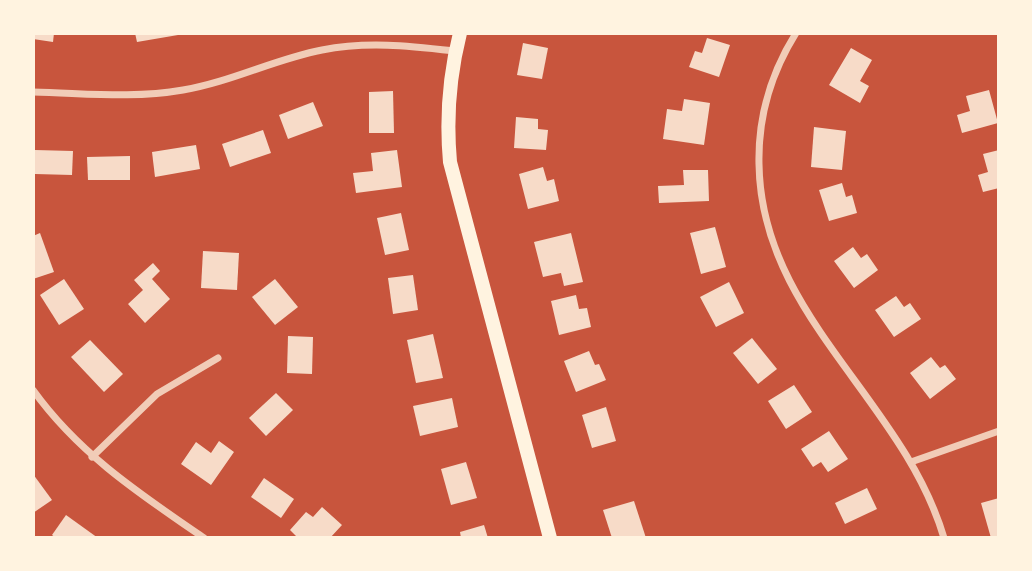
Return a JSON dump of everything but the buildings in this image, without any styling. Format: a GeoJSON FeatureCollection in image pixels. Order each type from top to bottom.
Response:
{"type":"FeatureCollection","features":[{"type":"Feature","properties":{"kind":"main road"},"geometry":{"type":"LineString","coordinates":[[460,33],[447,124],[450,162],[550,538]]}},
{"type":"Feature","properties":{"kind":"street"},"geometry":{"type":"LineString","coordinates":[[796,33],[772,81],[760,132],[759,188],[764,218],[788,282],[911,462],[944,538]]}},
{"type":"Feature","properties":{"kind":"street"},"geometry":{"type":"LineString","coordinates":[[33,92],[98,97],[140,96],[186,90],[321,50],[359,44],[398,44],[456,51]]}},
{"type":"Feature","properties":{"kind":"street"},"geometry":{"type":"LineString","coordinates":[[92,457],[157,394],[218,358]]}},
{"type":"Feature","properties":{"kind":"street"},"geometry":{"type":"LineString","coordinates":[[33,390],[92,457],[127,485],[204,538]]}},
{"type":"Feature","properties":{"kind":"street"},"geometry":{"type":"LineString","coordinates":[[911,462],[999,431]]}}]}
